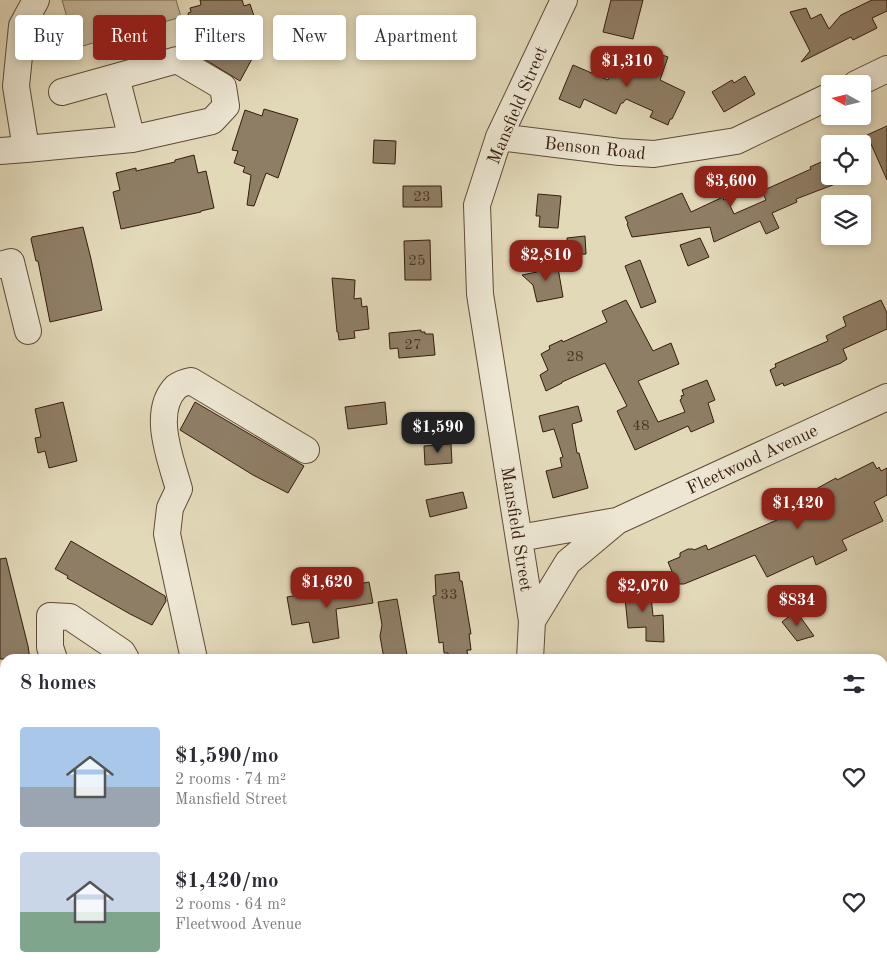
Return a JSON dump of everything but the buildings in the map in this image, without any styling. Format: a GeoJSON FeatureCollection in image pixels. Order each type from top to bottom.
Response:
{"type":"FeatureCollection","features":[{"type":"Feature","properties":{"kind":"street"},"geometry":{"type":"LineString","coordinates":[[26,149],[16,86],[22,26],[36,0]]}},
{"type":"Feature","properties":{"kind":"street","name":"Mansfield Street"},"geometry":{"type":"LineString","coordinates":[[530,654],[532,621],[480,294],[477,206],[500,137],[564,0]]}},
{"type":"Feature","properties":{"kind":"street"},"geometry":{"type":"LineString","coordinates":[[0,151],[132,139],[212,121],[226,106],[223,87],[177,60],[62,92]]}},
{"type":"Feature","properties":{"kind":"street"},"geometry":{"type":"LineString","coordinates":[[871,77],[887,69]]}},
{"type":"Feature","properties":{"kind":"street"},"geometry":{"type":"LineString","coordinates":[[116,77],[132,139]]}},
{"type":"Feature","properties":{"kind":"street","name":"Benson Road"},"geometry":{"type":"LineString","coordinates":[[500,137],[620,152],[654,154],[736,141],[821,100]]}},
{"type":"Feature","properties":{"kind":"street"},"geometry":{"type":"LineString","coordinates":[[0,265],[11,262],[28,330]]}},
{"type":"Feature","properties":{"kind":"street"},"geometry":{"type":"LineString","coordinates":[[193,654],[167,534],[170,508],[179,489],[164,433],[164,419],[168,399],[177,386],[190,380],[306,450]]}},
{"type":"Feature","properties":{"kind":"street","name":"Fleetwood Avenue"},"geometry":{"type":"LineString","coordinates":[[518,538],[616,521],[887,397]]}},
{"type":"Feature","properties":{"kind":"street","name":"Fleetwood Avenue"},"geometry":{"type":"LineString","coordinates":[[532,621],[568,562],[616,521]]}},
{"type":"Feature","properties":{"kind":"street"},"geometry":{"type":"LineString","coordinates":[[52,654],[50,647],[50,616],[70,617],[123,654]]}},
{"type":"Feature","properties":{"kind":"shaded area"},"geometry":{"type":"Polygon","coordinates":[[[62,0],[176,0],[180,15],[176,15],[176,18],[166,21],[166,15],[93,15],[93,43],[83,46],[83,15],[66,15],[62,0]]]}}]}
